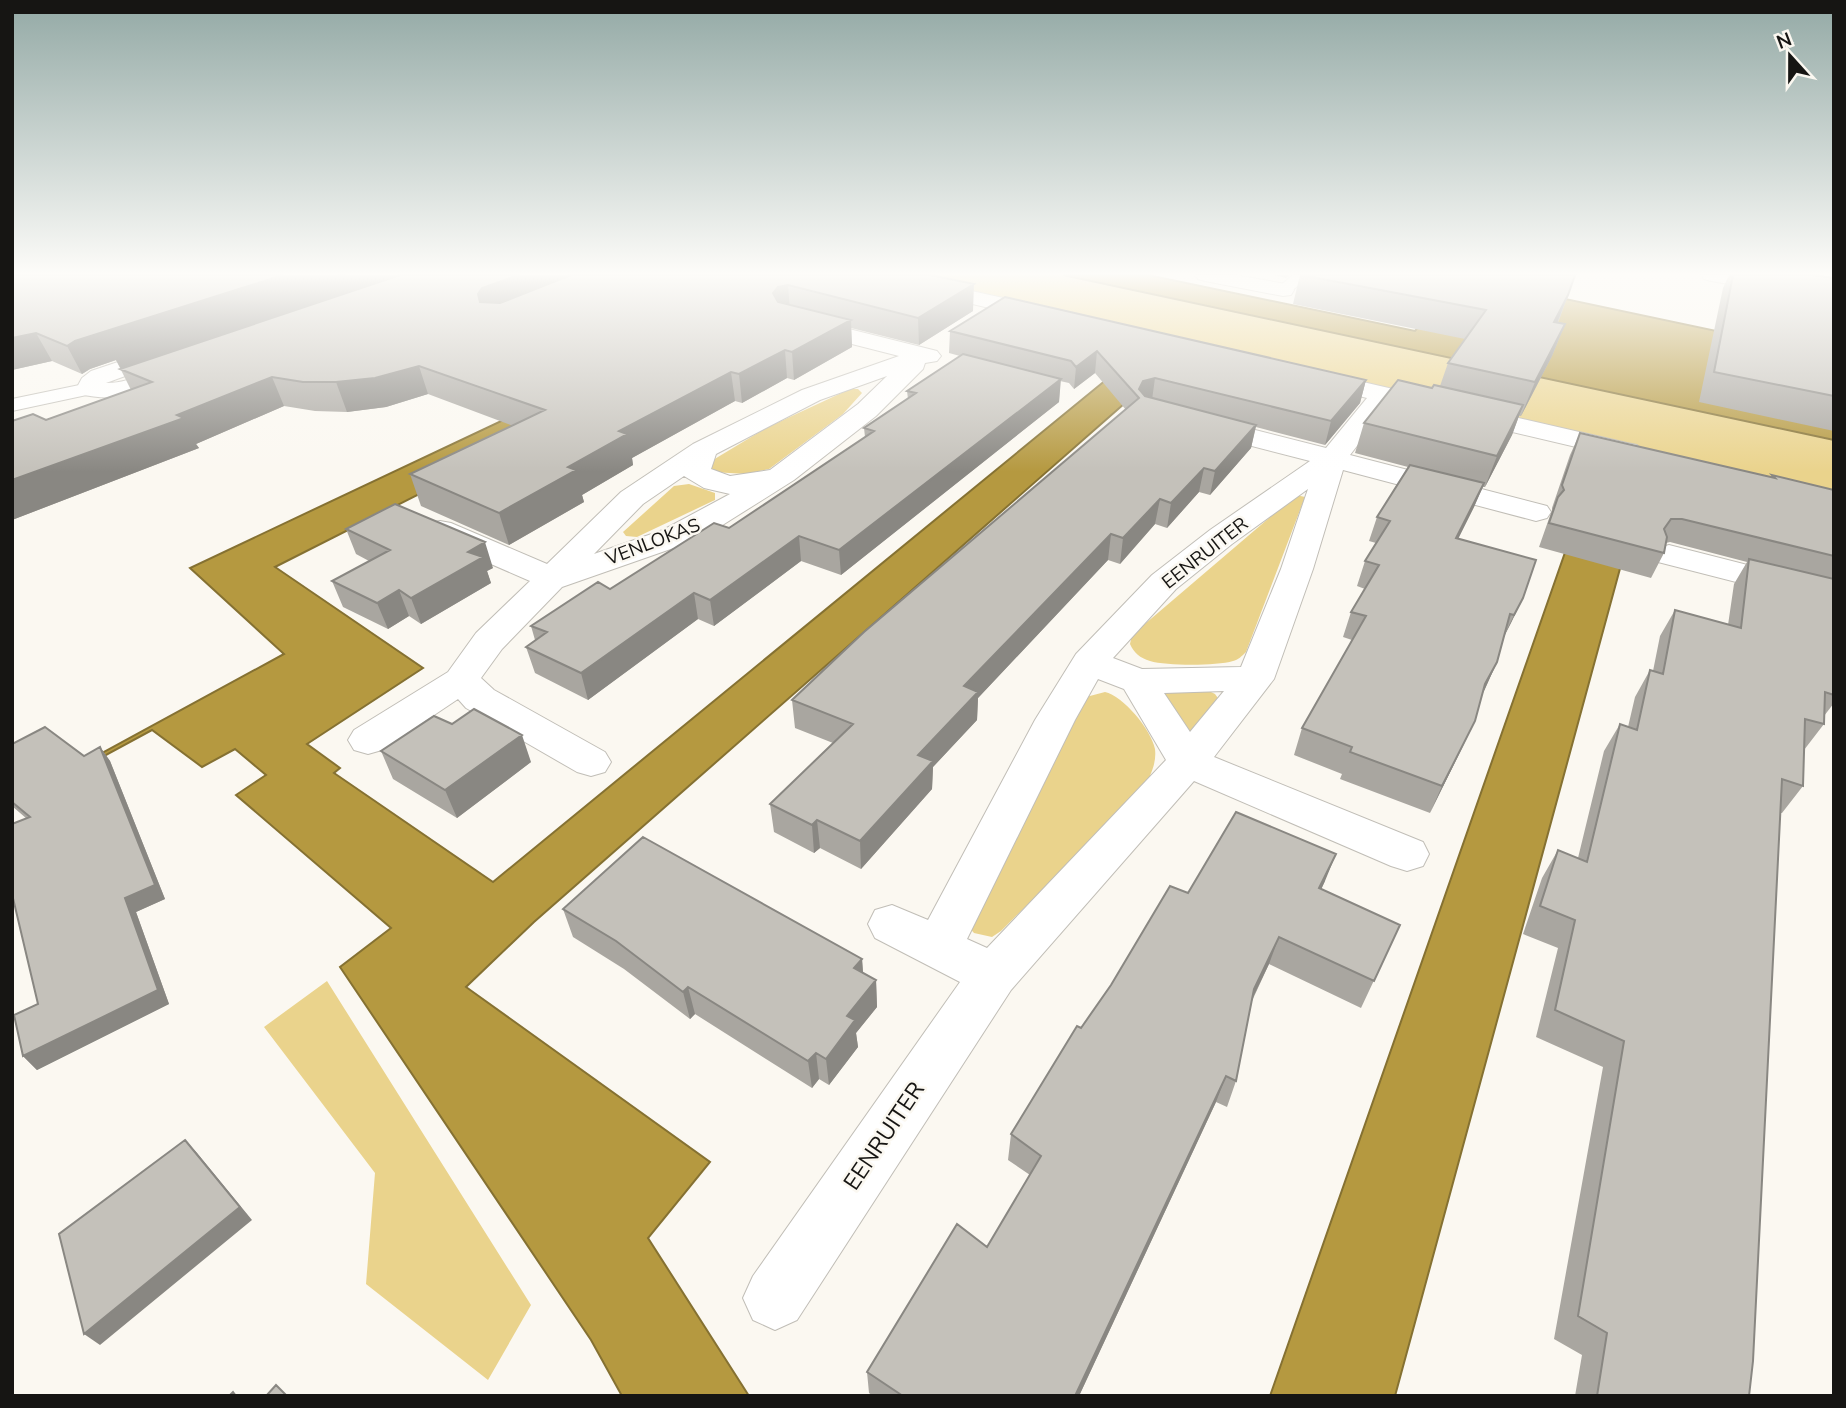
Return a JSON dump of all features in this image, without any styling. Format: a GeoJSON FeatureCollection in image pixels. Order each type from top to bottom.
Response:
{"type":"FeatureCollection","features":[{"type":"Feature","properties":{"kind":"street"},"geometry":{"type":"LineString","coordinates":[[886,341],[941,352]]}},
{"type":"Feature","properties":{"kind":"street","name":"VENLOKAS"},"geometry":{"type":"LineString","coordinates":[[368,740],[461,680],[489,641],[553,579],[617,511],[703,450],[811,395],[941,352]]}},
{"type":"Feature","properties":{"kind":"street","name":"VENLOKAS"},"geometry":{"type":"LineString","coordinates":[[553,579],[674,537],[702,524],[784,474],[941,352]]}},
{"type":"Feature","properties":{"kind":"street"},"geometry":{"type":"LineString","coordinates":[[89,389],[101,392],[136,388],[196,354]]}},
{"type":"Feature","properties":{"kind":"street"},"geometry":{"type":"LineString","coordinates":[[1292,373],[1657,458]]}},
{"type":"Feature","properties":{"kind":"street","name":"EENRUITER"},"geometry":{"type":"LineString","coordinates":[[937,949],[1055,720],[1089,662],[1164,582],[1221,537],[1333,458],[1383,395]]}},
{"type":"Feature","properties":{"kind":"street"},"geometry":{"type":"LineString","coordinates":[[1177,418],[1536,512]]}},
{"type":"Feature","properties":{"kind":"street","name":"VENLOKAS"},"geometry":{"type":"LineString","coordinates":[[703,450],[696,471],[711,482],[734,487],[784,474]]}},
{"type":"Feature","properties":{"kind":"street","name":"EENRUITER"},"geometry":{"type":"LineString","coordinates":[[775,1298],[993,975],[1188,762],[1255,679],[1297,569],[1333,458]]}},
{"type":"Feature","properties":{"kind":"street"},"geometry":{"type":"LineString","coordinates":[[408,516],[553,579]]}},
{"type":"Feature","properties":{"kind":"street"},"geometry":{"type":"LineString","coordinates":[[1670,555],[1834,597]]}},
{"type":"Feature","properties":{"kind":"street"},"geometry":{"type":"LineString","coordinates":[[1089,662],[1138,681],[1255,679]]}},
{"type":"Feature","properties":{"kind":"street"},"geometry":{"type":"LineString","coordinates":[[461,680],[480,699],[591,762]]}},
{"type":"Feature","properties":{"kind":"street"},"geometry":{"type":"LineString","coordinates":[[1138,681],[1188,762],[1407,854]]}},
{"type":"Feature","properties":{"kind":"street"},"geometry":{"type":"LineString","coordinates":[[892,924],[993,975]]}},
{"type":"Feature","properties":{"kind":"lane"},"geometry":{"type":"LineString","coordinates":[[12,405],[89,389]]}},
{"type":"Feature","properties":{"kind":"shaded area"},"geometry":{"type":"Polygon","coordinates":[[[671,341],[722,341],[275,567],[423,668],[307,744],[340,768],[334,773],[493,882],[1140,352],[1174,360],[534,922],[466,987],[710,1162],[648,1238],[749,1396],[622,1396],[591,1340],[340,967],[391,928],[236,795],[266,775],[235,749],[202,767],[152,730],[12,806],[12,802],[284,654],[190,568],[671,341]]]}},
{"type":"Feature","properties":{"kind":"shaded area"},"geometry":{"type":"Polygon","coordinates":[[[1183,341],[1370,341],[1834,440],[1834,492],[1183,341]]]}},
{"type":"Feature","properties":{"kind":"shaded area"},"geometry":{"type":"Polygon","coordinates":[[[1370,341],[1762,341],[1834,356],[1834,440],[1370,341]]]}},
{"type":"Feature","properties":{"kind":"shaded area"},"geometry":{"type":"Polygon","coordinates":[[[850,389],[858,389],[862,393],[843,414],[769,469],[746,474],[713,472],[709,468],[708,463],[766,428],[850,389]]]}},
{"type":"Feature","properties":{"kind":"shaded area"},"geometry":{"type":"Polygon","coordinates":[[[1597,461],[1646,473],[1395,1396],[1270,1396],[1597,461]]]}},
{"type":"Feature","properties":{"kind":"shaded area"},"geometry":{"type":"Polygon","coordinates":[[[689,484],[715,493],[715,500],[637,537],[626,536],[623,532],[674,486],[689,484]]]}},
{"type":"Feature","properties":{"kind":"shaded area"},"geometry":{"type":"Polygon","coordinates":[[[1296,495],[1305,497],[1246,652],[1233,661],[1191,665],[1150,661],[1135,653],[1130,644],[1132,635],[1296,495]]]}},
{"type":"Feature","properties":{"kind":"shaded area"},"geometry":{"type":"Polygon","coordinates":[[[1207,690],[1215,694],[1220,701],[1194,732],[1182,730],[1162,692],[1207,690]]]}},
{"type":"Feature","properties":{"kind":"shaded area"},"geometry":{"type":"Polygon","coordinates":[[[1105,692],[1128,707],[1142,723],[1152,741],[1155,760],[1145,786],[1001,931],[992,937],[974,933],[967,925],[1086,697],[1105,692]]]}},
{"type":"Feature","properties":{"kind":"shaded area"},"geometry":{"type":"Polygon","coordinates":[[[327,981],[531,1305],[488,1380],[366,1284],[375,1173],[264,1027],[327,981]]]}},
{"type":"Feature","properties":{"kind":"building"},"geometry":{"type":"Polygon","coordinates":[[[54,341],[76,341],[67,346],[54,341]]]}},
{"type":"Feature","properties":{"kind":"building"},"geometry":{"type":"Polygon","coordinates":[[[204,341],[813,341],[792,352],[785,350],[739,374],[731,372],[619,431],[627,434],[568,467],[576,470],[499,513],[410,474],[545,410],[419,366],[375,378],[336,382],[303,382],[272,377],[177,415],[184,418],[12,480],[12,421],[33,414],[46,420],[152,382],[120,369],[204,341]]]}},
{"type":"Feature","properties":{"kind":"building"},"geometry":{"type":"Polygon","coordinates":[[[989,341],[1195,341],[1366,380],[1331,421],[1155,378],[1143,381],[1139,389],[1145,396],[1256,425],[1215,471],[1204,468],[1171,503],[1160,499],[1123,538],[1111,534],[964,686],[978,692],[918,755],[933,761],[860,841],[817,820],[812,825],[770,804],[853,724],[792,700],[864,632],[1139,398],[1097,351],[1076,367],[1071,361],[989,341]]]}},
{"type":"Feature","properties":{"kind":"building"},"geometry":{"type":"Polygon","coordinates":[[[1464,341],[1556,341],[1535,382],[1448,363],[1464,341]]]}},
{"type":"Feature","properties":{"kind":"building"},"geometry":{"type":"Polygon","coordinates":[[[1720,341],[1834,341],[1834,396],[1714,372],[1720,341]]]}},
{"type":"Feature","properties":{"kind":"building"},"geometry":{"type":"Polygon","coordinates":[[[963,354],[1061,379],[839,550],[799,536],[710,600],[694,593],[581,673],[526,647],[547,632],[531,626],[598,582],[610,589],[714,523],[729,528],[874,431],[864,428],[916,393],[907,391],[963,354]]]}},
{"type":"Feature","properties":{"kind":"building"},"geometry":{"type":"Polygon","coordinates":[[[1398,380],[1432,388],[1434,385],[1523,405],[1497,456],[1364,423],[1398,380]]]}},
{"type":"Feature","properties":{"kind":"building"},"geometry":{"type":"Polygon","coordinates":[[[1580,433],[1834,490],[1834,556],[1682,519],[1671,519],[1664,529],[1667,537],[1664,553],[1549,523],[1558,497],[1564,490],[1562,485],[1580,433]]]}},
{"type":"Feature","properties":{"kind":"building"},"geometry":{"type":"Polygon","coordinates":[[[1410,465],[1484,483],[1456,538],[1536,560],[1523,598],[1514,615],[1510,614],[1497,662],[1485,684],[1475,721],[1442,786],[1350,752],[1352,747],[1302,728],[1366,616],[1351,612],[1379,565],[1365,561],[1390,521],[1377,517],[1410,465]]]}},
{"type":"Feature","properties":{"kind":"building"},"geometry":{"type":"Polygon","coordinates":[[[395,504],[485,542],[468,552],[483,557],[411,598],[399,590],[377,603],[332,581],[390,550],[346,529],[395,504]]]}},
{"type":"Feature","properties":{"kind":"building"},"geometry":{"type":"Polygon","coordinates":[[[1749,559],[1834,579],[1834,695],[1825,692],[1824,724],[1805,719],[1803,786],[1782,779],[1753,1361],[1749,1396],[1597,1396],[1607,1333],[1578,1316],[1624,1041],[1555,1010],[1575,920],[1540,906],[1558,850],[1587,862],[1620,724],[1637,730],[1650,670],[1663,674],[1675,610],[1741,628],[1749,559]]]}},
{"type":"Feature","properties":{"kind":"building"},"geometry":{"type":"Polygon","coordinates":[[[474,709],[522,735],[445,790],[381,751],[434,716],[452,724],[474,709]]]}},
{"type":"Feature","properties":{"kind":"building"},"geometry":{"type":"Polygon","coordinates":[[[45,727],[84,756],[100,747],[155,885],[125,898],[158,990],[23,1056],[14,1015],[38,1004],[12,894],[12,824],[30,817],[12,802],[12,744],[45,727]]]}},
{"type":"Feature","properties":{"kind":"building"},"geometry":{"type":"Polygon","coordinates":[[[1236,812],[1336,854],[1319,888],[1400,925],[1374,981],[1279,937],[1254,989],[1236,1081],[1226,1076],[1075,1396],[903,1396],[867,1372],[957,1224],[987,1247],[1041,1156],[1011,1134],[1077,1026],[1081,1028],[1111,985],[1170,886],[1188,893],[1236,812]]]}},
{"type":"Feature","properties":{"kind":"building"},"geometry":{"type":"Polygon","coordinates":[[[643,837],[862,959],[854,968],[876,980],[847,1016],[855,1020],[826,1059],[816,1053],[808,1061],[688,987],[683,992],[616,941],[563,909],[643,837]]]}},
{"type":"Feature","properties":{"kind":"building"},"geometry":{"type":"Polygon","coordinates":[[[185,1140],[240,1207],[84,1334],[59,1234],[185,1140]]]}},
{"type":"Feature","properties":{"kind":"building"},"geometry":{"type":"Polygon","coordinates":[[[276,1385],[287,1396],[266,1396],[276,1385]]]}}]}
